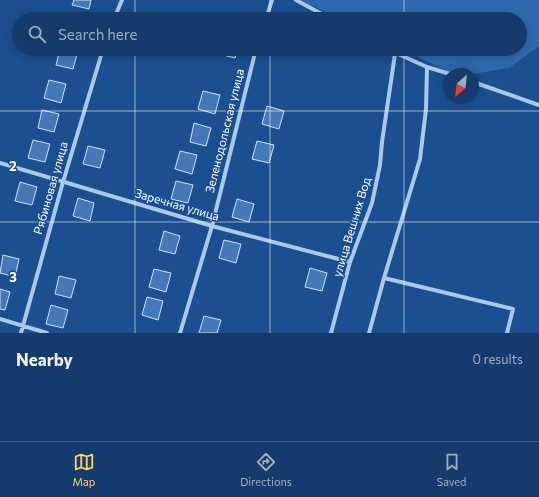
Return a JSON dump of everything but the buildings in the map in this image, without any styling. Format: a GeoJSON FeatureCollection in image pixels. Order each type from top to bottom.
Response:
{"type":"FeatureCollection","features":[{"type":"Feature","properties":{"kind":"street"},"geometry":{"type":"LineString","coordinates":[[117,12],[122,0]]}},
{"type":"Feature","properties":{"kind":"street"},"geometry":{"type":"LineString","coordinates":[[268,12],[272,0]]}},
{"type":"Feature","properties":{"kind":"street"},"geometry":{"type":"LineString","coordinates":[[296,0],[318,12]]}},
{"type":"Feature","properties":{"kind":"street","name":"Рябиновая улица"},"geometry":{"type":"LineString","coordinates":[[21,333],[63,182],[101,56]]}},
{"type":"Feature","properties":{"kind":"street","name":"Зеленодольская улица"},"geometry":{"type":"LineString","coordinates":[[180,333],[212,226],[254,56]]}},
{"type":"Feature","properties":{"kind":"street","name":"улица Вешних Вод"},"geometry":{"type":"LineString","coordinates":[[331,333],[350,262],[372,203],[380,165],[395,56]]}},
{"type":"Feature","properties":{"kind":"street"},"geometry":{"type":"LineString","coordinates":[[400,56],[443,72]]}},
{"type":"Feature","properties":{"kind":"street"},"geometry":{"type":"LineString","coordinates":[[369,333],[420,159],[426,109],[427,67]]}},
{"type":"Feature","properties":{"kind":"street"},"geometry":{"type":"LineString","coordinates":[[479,84],[539,105]]}},
{"type":"Feature","properties":{"kind":"street","name":"Заречная улица"},"geometry":{"type":"LineString","coordinates":[[0,163],[212,226],[350,262]]}},
{"type":"Feature","properties":{"kind":"street"},"geometry":{"type":"LineString","coordinates":[[384,278],[513,309],[507,333]]}},
{"type":"Feature","properties":{"kind":"street"},"geometry":{"type":"LineString","coordinates":[[0,319],[47,333]]}},
{"type":"Feature","properties":{"kind":"shaded area"},"geometry":{"type":"Polygon","coordinates":[[[301,0],[539,0],[539,46],[527,55],[527,12],[326,12],[301,0]]]}},
{"type":"Feature","properties":{"kind":"shaded area"},"geometry":{"type":"Polygon","coordinates":[[[417,56],[525,56],[509,68],[479,73],[479,68],[443,69],[417,56]]]}}]}
